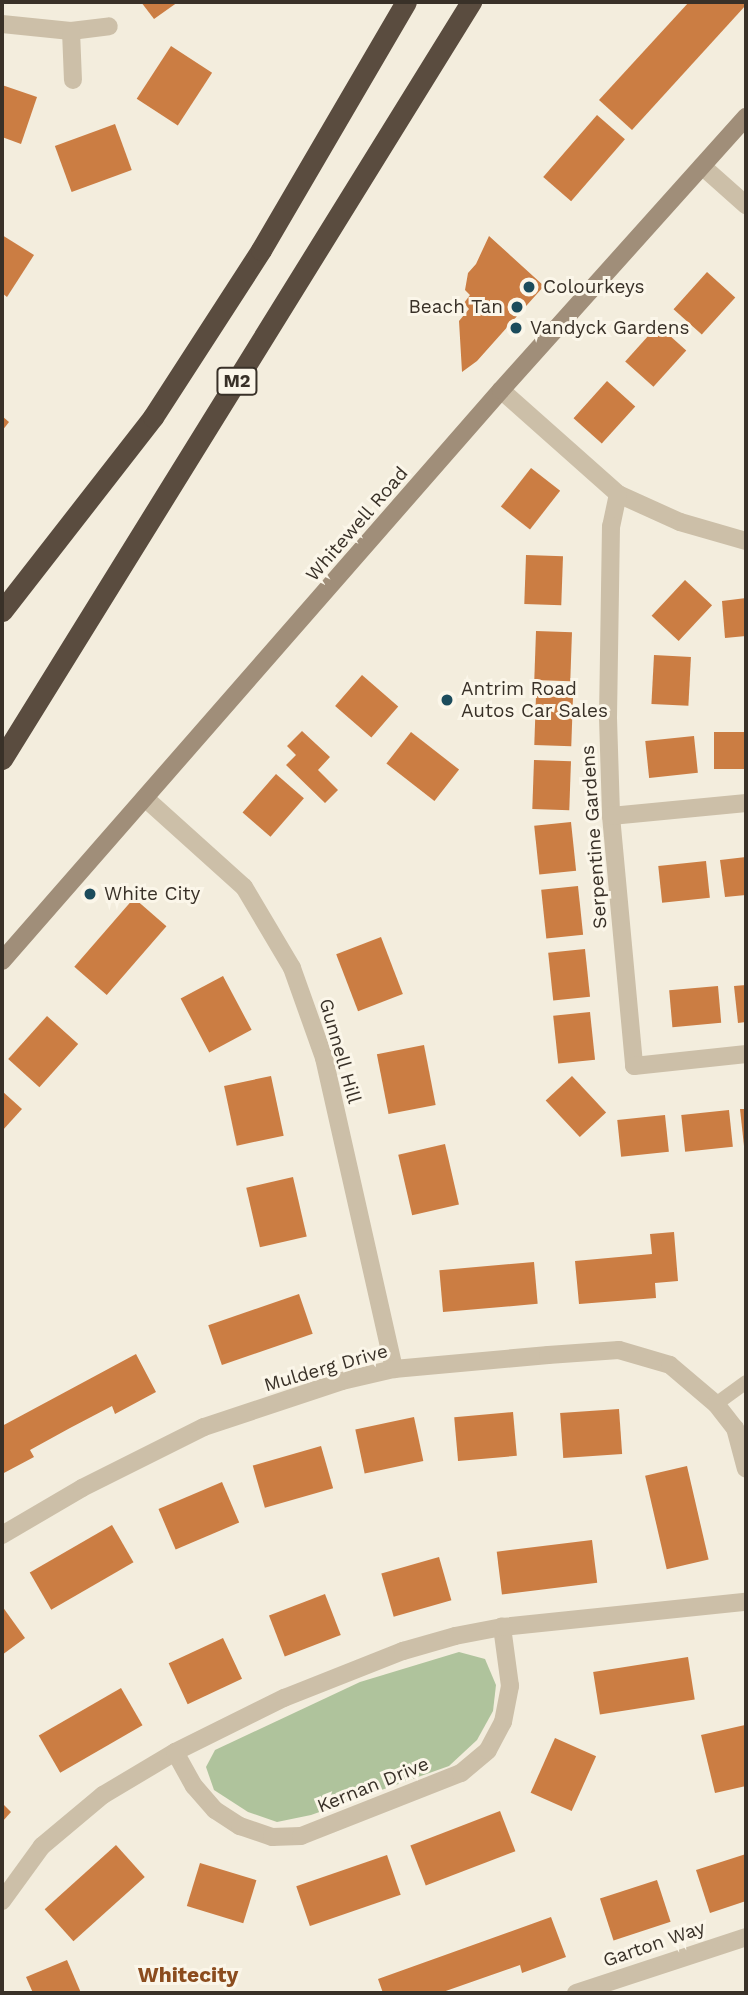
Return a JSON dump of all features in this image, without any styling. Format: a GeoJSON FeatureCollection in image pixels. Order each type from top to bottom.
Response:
{"type":"FeatureCollection","features":[{"type":"Feature","properties":{"kind":"highway","name":"M2"},"geometry":{"type":"LineString","coordinates":[[2,611],[153,417],[261,250],[406,2]]}},
{"type":"Feature","properties":{"kind":"highway","name":"M2"},"geometry":{"type":"LineString","coordinates":[[2,759],[471,2]]}},
{"type":"Feature","properties":{"kind":"street"},"geometry":{"type":"LineString","coordinates":[[2,24],[71,31],[109,26]]}},
{"type":"Feature","properties":{"kind":"street"},"geometry":{"type":"LineString","coordinates":[[71,31],[73,80]]}},
{"type":"Feature","properties":{"kind":"street","name":"Whitewell Road"},"geometry":{"type":"LineString","coordinates":[[2,961],[501,390],[746,117]]}},
{"type":"Feature","properties":{"kind":"street"},"geometry":{"type":"LineString","coordinates":[[702,166],[746,205]]}},
{"type":"Feature","properties":{"kind":"street"},"geometry":{"type":"LineString","coordinates":[[501,390],[618,494],[680,522],[746,541]]}},
{"type":"Feature","properties":{"kind":"street","name":"Serpentine Gardens"},"geometry":{"type":"LineString","coordinates":[[618,494],[611,540],[608,718],[611,816],[634,1066],[746,1054]]}},
{"type":"Feature","properties":{"kind":"street","name":"Gunnell Hill"},"geometry":{"type":"LineString","coordinates":[[145,798],[244,887],[292,968],[324,1058],[394,1369]]}},
{"type":"Feature","properties":{"kind":"street"},"geometry":{"type":"LineString","coordinates":[[611,816],[746,803]]}},
{"type":"Feature","properties":{"kind":"street","name":"Mulderg Drive"},"geometry":{"type":"LineString","coordinates":[[2,1535],[82,1488],[204,1427],[342,1381],[394,1369],[619,1350],[670,1365],[716,1404],[735,1428],[746,1469]]}},
{"type":"Feature","properties":{"kind":"street"},"geometry":{"type":"LineString","coordinates":[[2,1901],[42,1846],[103,1795],[175,1752],[284,1698],[403,1651],[455,1636],[502,1627],[746,1602]]}},
{"type":"Feature","properties":{"kind":"street","name":"Kernan Drive"},"geometry":{"type":"LineString","coordinates":[[175,1752],[194,1786],[215,1810],[240,1826],[272,1837],[302,1836],[461,1773],[488,1750],[503,1722],[509,1686],[502,1627]]}},
{"type":"Feature","properties":{"kind":"street","name":"Garton Way"},"geometry":{"type":"LineString","coordinates":[[576,1993],[746,1937]]}},
{"type":"Feature","properties":{"kind":"lane"},"geometry":{"type":"LineString","coordinates":[[716,1404],[746,1382]]}},
{"type":"Feature","properties":{"kind":"green space"},"geometry":{"type":"Polygon","coordinates":[[[459,1652],[485,1659],[496,1685],[493,1711],[477,1740],[449,1766],[311,1815],[277,1822],[248,1812],[214,1790],[206,1767],[215,1750],[360,1682],[459,1652]]]}},
{"type":"Feature","properties":{"kind":"building"},"geometry":{"type":"Polygon","coordinates":[[[141,2],[178,2],[154,19],[141,2]]]}},
{"type":"Feature","properties":{"kind":"building"},"geometry":{"type":"Polygon","coordinates":[[[689,2],[746,2],[746,5],[632,130],[599,100],[689,2]]]}},
{"type":"Feature","properties":{"kind":"building"},"geometry":{"type":"Polygon","coordinates":[[[171,46],[212,73],[178,126],[137,99],[171,46]]]}},
{"type":"Feature","properties":{"kind":"building"},"geometry":{"type":"Polygon","coordinates":[[[2,85],[37,97],[21,144],[2,137],[2,85]]]}},
{"type":"Feature","properties":{"kind":"building"},"geometry":{"type":"Polygon","coordinates":[[[597,115],[625,139],[571,201],[543,177],[597,115]]]}},
{"type":"Feature","properties":{"kind":"building"},"geometry":{"type":"Polygon","coordinates":[[[115,124],[132,170],[72,192],[55,146],[115,124]]]}},
{"type":"Feature","properties":{"kind":"building"},"geometry":{"type":"Polygon","coordinates":[[[2,235],[34,255],[7,297],[2,293],[2,235]]]}},
{"type":"Feature","properties":{"kind":"building"},"geometry":{"type":"Polygon","coordinates":[[[489,236],[544,286],[477,361],[462,372],[459,321],[469,309],[464,303],[470,295],[465,290],[468,273],[476,264],[489,236]]]}},
{"type":"Feature","properties":{"kind":"building"},"geometry":{"type":"Polygon","coordinates":[[[707,272],[735,297],[702,335],[674,309],[707,272]]]}},
{"type":"Feature","properties":{"kind":"building"},"geometry":{"type":"Polygon","coordinates":[[[658,325],[686,350],[653,387],[625,361],[658,325]]]}},
{"type":"Feature","properties":{"kind":"building"},"geometry":{"type":"Polygon","coordinates":[[[607,381],[635,406],[602,444],[574,418],[607,381]]]}},
{"type":"Feature","properties":{"kind":"building"},"geometry":{"type":"Polygon","coordinates":[[[2,416],[9,422],[2,431],[2,416]]]}},
{"type":"Feature","properties":{"kind":"building"},"geometry":{"type":"Polygon","coordinates":[[[531,468],[560,491],[530,529],[501,507],[531,468]]]}},
{"type":"Feature","properties":{"kind":"building"},"geometry":{"type":"Polygon","coordinates":[[[526,555],[563,556],[561,605],[524,604],[526,555]]]}},
{"type":"Feature","properties":{"kind":"building"},"geometry":{"type":"Polygon","coordinates":[[[685,580],[712,605],[679,641],[652,616],[685,580]]]}},
{"type":"Feature","properties":{"kind":"building"},"geometry":{"type":"Polygon","coordinates":[[[746,598],[746,636],[725,638],[722,601],[746,598]]]}},
{"type":"Feature","properties":{"kind":"building"},"geometry":{"type":"Polygon","coordinates":[[[536,631],[572,632],[570,681],[534,680],[536,631]]]}},
{"type":"Feature","properties":{"kind":"building"},"geometry":{"type":"Polygon","coordinates":[[[654,655],[691,657],[688,706],[651,704],[654,655]]]}},
{"type":"Feature","properties":{"kind":"building"},"geometry":{"type":"Polygon","coordinates":[[[362,675],[398,706],[371,737],[335,706],[362,675]]]}},
{"type":"Feature","properties":{"kind":"building"},"geometry":{"type":"Polygon","coordinates":[[[536,696],[573,697],[571,746],[534,745],[536,696]]]}},
{"type":"Feature","properties":{"kind":"building"},"geometry":{"type":"Polygon","coordinates":[[[302,731],[330,757],[318,770],[338,790],[325,803],[286,765],[296,755],[287,746],[302,731]]]}},
{"type":"Feature","properties":{"kind":"building"},"geometry":{"type":"Polygon","coordinates":[[[411,732],[459,770],[434,801],[386,764],[411,732]]]}},
{"type":"Feature","properties":{"kind":"building"},"geometry":{"type":"Polygon","coordinates":[[[714,732],[746,732],[746,769],[714,769],[714,732]]]}},
{"type":"Feature","properties":{"kind":"building"},"geometry":{"type":"Polygon","coordinates":[[[694,736],[698,773],[649,778],[645,741],[694,736]]]}},
{"type":"Feature","properties":{"kind":"building"},"geometry":{"type":"Polygon","coordinates":[[[534,760],[571,761],[569,810],[532,809],[534,760]]]}},
{"type":"Feature","properties":{"kind":"building"},"geometry":{"type":"Polygon","coordinates":[[[276,774],[304,798],[270,837],[243,812],[276,774]]]}},
{"type":"Feature","properties":{"kind":"building"},"geometry":{"type":"Polygon","coordinates":[[[571,822],[576,871],[539,875],[534,826],[571,822]]]}},
{"type":"Feature","properties":{"kind":"building"},"geometry":{"type":"Polygon","coordinates":[[[746,857],[746,895],[725,897],[720,860],[746,857]]]}},
{"type":"Feature","properties":{"kind":"building"},"geometry":{"type":"Polygon","coordinates":[[[706,861],[710,898],[662,903],[658,866],[706,861]]]}},
{"type":"Feature","properties":{"kind":"building"},"geometry":{"type":"Polygon","coordinates":[[[578,886],[583,935],[546,939],[541,890],[578,886]]]}},
{"type":"Feature","properties":{"kind":"building"},"geometry":{"type":"Polygon","coordinates":[[[134,898],[166,926],[107,995],[74,967],[134,898]]]}},
{"type":"Feature","properties":{"kind":"building"},"geometry":{"type":"Polygon","coordinates":[[[381,937],[403,994],[358,1011],[336,954],[381,937]]]}},
{"type":"Feature","properties":{"kind":"building"},"geometry":{"type":"Polygon","coordinates":[[[585,949],[590,997],[553,1001],[548,953],[585,949]]]}},
{"type":"Feature","properties":{"kind":"building"},"geometry":{"type":"Polygon","coordinates":[[[223,976],[252,1030],[209,1052],[181,999],[223,976]]]}},
{"type":"Feature","properties":{"kind":"building"},"geometry":{"type":"Polygon","coordinates":[[[746,985],[746,1022],[738,1023],[734,986],[746,985]]]}},
{"type":"Feature","properties":{"kind":"building"},"geometry":{"type":"Polygon","coordinates":[[[718,986],[721,1023],[672,1027],[669,990],[718,986]]]}},
{"type":"Feature","properties":{"kind":"building"},"geometry":{"type":"Polygon","coordinates":[[[590,1012],[595,1060],[558,1064],[553,1016],[590,1012]]]}},
{"type":"Feature","properties":{"kind":"building"},"geometry":{"type":"Polygon","coordinates":[[[47,1016],[78,1044],[39,1087],[8,1059],[47,1016]]]}},
{"type":"Feature","properties":{"kind":"building"},"geometry":{"type":"Polygon","coordinates":[[[424,1045],[436,1105],[389,1114],[377,1054],[424,1045]]]}},
{"type":"Feature","properties":{"kind":"building"},"geometry":{"type":"Polygon","coordinates":[[[271,1076],[284,1136],[237,1146],[224,1086],[271,1076]]]}},
{"type":"Feature","properties":{"kind":"building"},"geometry":{"type":"Polygon","coordinates":[[[572,1076],[606,1113],[580,1137],[546,1101],[572,1076]]]}},
{"type":"Feature","properties":{"kind":"building"},"geometry":{"type":"Polygon","coordinates":[[[2,1091],[22,1109],[2,1131],[2,1091]]]}},
{"type":"Feature","properties":{"kind":"building"},"geometry":{"type":"Polygon","coordinates":[[[740,1109],[746,1109],[746,1146],[744,1146],[740,1109]]]}},
{"type":"Feature","properties":{"kind":"building"},"geometry":{"type":"Polygon","coordinates":[[[729,1110],[733,1147],[685,1152],[681,1115],[729,1110]]]}},
{"type":"Feature","properties":{"kind":"building"},"geometry":{"type":"Polygon","coordinates":[[[665,1115],[669,1152],[621,1157],[617,1120],[665,1115]]]}},
{"type":"Feature","properties":{"kind":"building"},"geometry":{"type":"Polygon","coordinates":[[[445,1144],[459,1204],[412,1215],[398,1155],[445,1144]]]}},
{"type":"Feature","properties":{"kind":"building"},"geometry":{"type":"Polygon","coordinates":[[[293,1177],[307,1236],[260,1247],[246,1188],[293,1177]]]}},
{"type":"Feature","properties":{"kind":"building"},"geometry":{"type":"Polygon","coordinates":[[[674,1232],[678,1281],[655,1283],[656,1298],[579,1304],[575,1261],[652,1254],[650,1234],[674,1232]]]}},
{"type":"Feature","properties":{"kind":"building"},"geometry":{"type":"Polygon","coordinates":[[[534,1262],[538,1304],[443,1312],[439,1270],[534,1262]]]}},
{"type":"Feature","properties":{"kind":"building"},"geometry":{"type":"Polygon","coordinates":[[[299,1294],[313,1334],[222,1365],[208,1325],[299,1294]]]}},
{"type":"Feature","properties":{"kind":"building"},"geometry":{"type":"Polygon","coordinates":[[[136,1354],[156,1392],[115,1414],[112,1406],[70,1428],[30,1450],[34,1457],[2,1474],[2,1426],[136,1354]]]}},
{"type":"Feature","properties":{"kind":"building"},"geometry":{"type":"Polygon","coordinates":[[[619,1409],[622,1454],[563,1458],[560,1413],[619,1409]]]}},
{"type":"Feature","properties":{"kind":"building"},"geometry":{"type":"Polygon","coordinates":[[[513,1412],[517,1456],[458,1461],[454,1417],[513,1412]]]}},
{"type":"Feature","properties":{"kind":"building"},"geometry":{"type":"Polygon","coordinates":[[[414,1417],[423,1461],[365,1473],[355,1429],[414,1417]]]}},
{"type":"Feature","properties":{"kind":"building"},"geometry":{"type":"Polygon","coordinates":[[[321,1446],[333,1488],[265,1508],[253,1466],[321,1446]]]}},
{"type":"Feature","properties":{"kind":"building"},"geometry":{"type":"Polygon","coordinates":[[[687,1466],[709,1560],[667,1569],[645,1476],[687,1466]]]}},
{"type":"Feature","properties":{"kind":"building"},"geometry":{"type":"Polygon","coordinates":[[[222,1482],[239,1523],[176,1549],[158,1509],[222,1482]]]}},
{"type":"Feature","properties":{"kind":"building"},"geometry":{"type":"Polygon","coordinates":[[[112,1525],[134,1562],[51,1610],[30,1573],[112,1525]]]}},
{"type":"Feature","properties":{"kind":"building"},"geometry":{"type":"Polygon","coordinates":[[[592,1540],[597,1583],[502,1594],[497,1552],[592,1540]]]}},
{"type":"Feature","properties":{"kind":"building"},"geometry":{"type":"Polygon","coordinates":[[[439,1557],[451,1600],[394,1617],[381,1574],[439,1557]]]}},
{"type":"Feature","properties":{"kind":"building"},"geometry":{"type":"Polygon","coordinates":[[[325,1594],[341,1635],[285,1657],[269,1616],[325,1594]]]}},
{"type":"Feature","properties":{"kind":"building"},"geometry":{"type":"Polygon","coordinates":[[[2,1606],[25,1638],[2,1655],[2,1606]]]}},
{"type":"Feature","properties":{"kind":"building"},"geometry":{"type":"Polygon","coordinates":[[[223,1638],[242,1679],[188,1704],[169,1663],[223,1638]]]}},
{"type":"Feature","properties":{"kind":"building"},"geometry":{"type":"Polygon","coordinates":[[[688,1657],[695,1699],[600,1714],[593,1672],[688,1657]]]}},
{"type":"Feature","properties":{"kind":"building"},"geometry":{"type":"Polygon","coordinates":[[[121,1688],[142,1725],[60,1773],[39,1736],[121,1688]]]}},
{"type":"Feature","properties":{"kind":"building"},"geometry":{"type":"Polygon","coordinates":[[[745,1725],[746,1786],[715,1793],[701,1735],[745,1725]]]}},
{"type":"Feature","properties":{"kind":"building"},"geometry":{"type":"Polygon","coordinates":[[[555,1738],[596,1756],[572,1811],[531,1793],[555,1738]]]}},
{"type":"Feature","properties":{"kind":"building"},"geometry":{"type":"Polygon","coordinates":[[[2,1803],[11,1812],[2,1822],[2,1803]]]}},
{"type":"Feature","properties":{"kind":"building"},"geometry":{"type":"Polygon","coordinates":[[[500,1811],[515,1851],[426,1886],[410,1845],[500,1811]]]}},
{"type":"Feature","properties":{"kind":"building"},"geometry":{"type":"Polygon","coordinates":[[[116,1845],[145,1877],[73,1941],[45,1909],[116,1845]]]}},
{"type":"Feature","properties":{"kind":"building"},"geometry":{"type":"Polygon","coordinates":[[[746,1854],[746,1901],[710,1913],[696,1870],[746,1854]]]}},
{"type":"Feature","properties":{"kind":"building"},"geometry":{"type":"Polygon","coordinates":[[[387,1855],[401,1895],[310,1926],[296,1886],[387,1855]]]}},
{"type":"Feature","properties":{"kind":"building"},"geometry":{"type":"Polygon","coordinates":[[[200,1863],[256,1880],[243,1923],[187,1906],[200,1863]]]}},
{"type":"Feature","properties":{"kind":"building"},"geometry":{"type":"Polygon","coordinates":[[[657,1880],[671,1922],[614,1940],[600,1899],[657,1880]]]}},
{"type":"Feature","properties":{"kind":"building"},"geometry":{"type":"Polygon","coordinates":[[[551,1917],[566,1957],[522,1973],[520,1965],[440,1993],[383,1993],[378,1979],[551,1917]]]}},
{"type":"Feature","properties":{"kind":"building"},"geometry":{"type":"Polygon","coordinates":[[[67,1960],[81,1993],[33,1993],[26,1977],[67,1960]]]}},
{"type":"Feature","properties":{"kind":"place","name":"Colourkeys"},"geometry":{"type":"Point","coordinates":[529,287]}},
{"type":"Feature","properties":{"kind":"place","name":"Beach Tan"},"geometry":{"type":"Point","coordinates":[517,307]}},
{"type":"Feature","properties":{"kind":"place","name":"Vandyck Gardens"},"geometry":{"type":"Point","coordinates":[516,328]}},
{"type":"Feature","properties":{"kind":"place","name":"Antrim Road Autos Car Sales"},"geometry":{"type":"Point","coordinates":[447,700]}},
{"type":"Feature","properties":{"kind":"place","name":"White City"},"geometry":{"type":"Point","coordinates":[90,894]}},
{"type":"Feature","properties":{"kind":"district","name":"Whitecity"},"geometry":{"type":"Point","coordinates":[188,1975]}}]}
